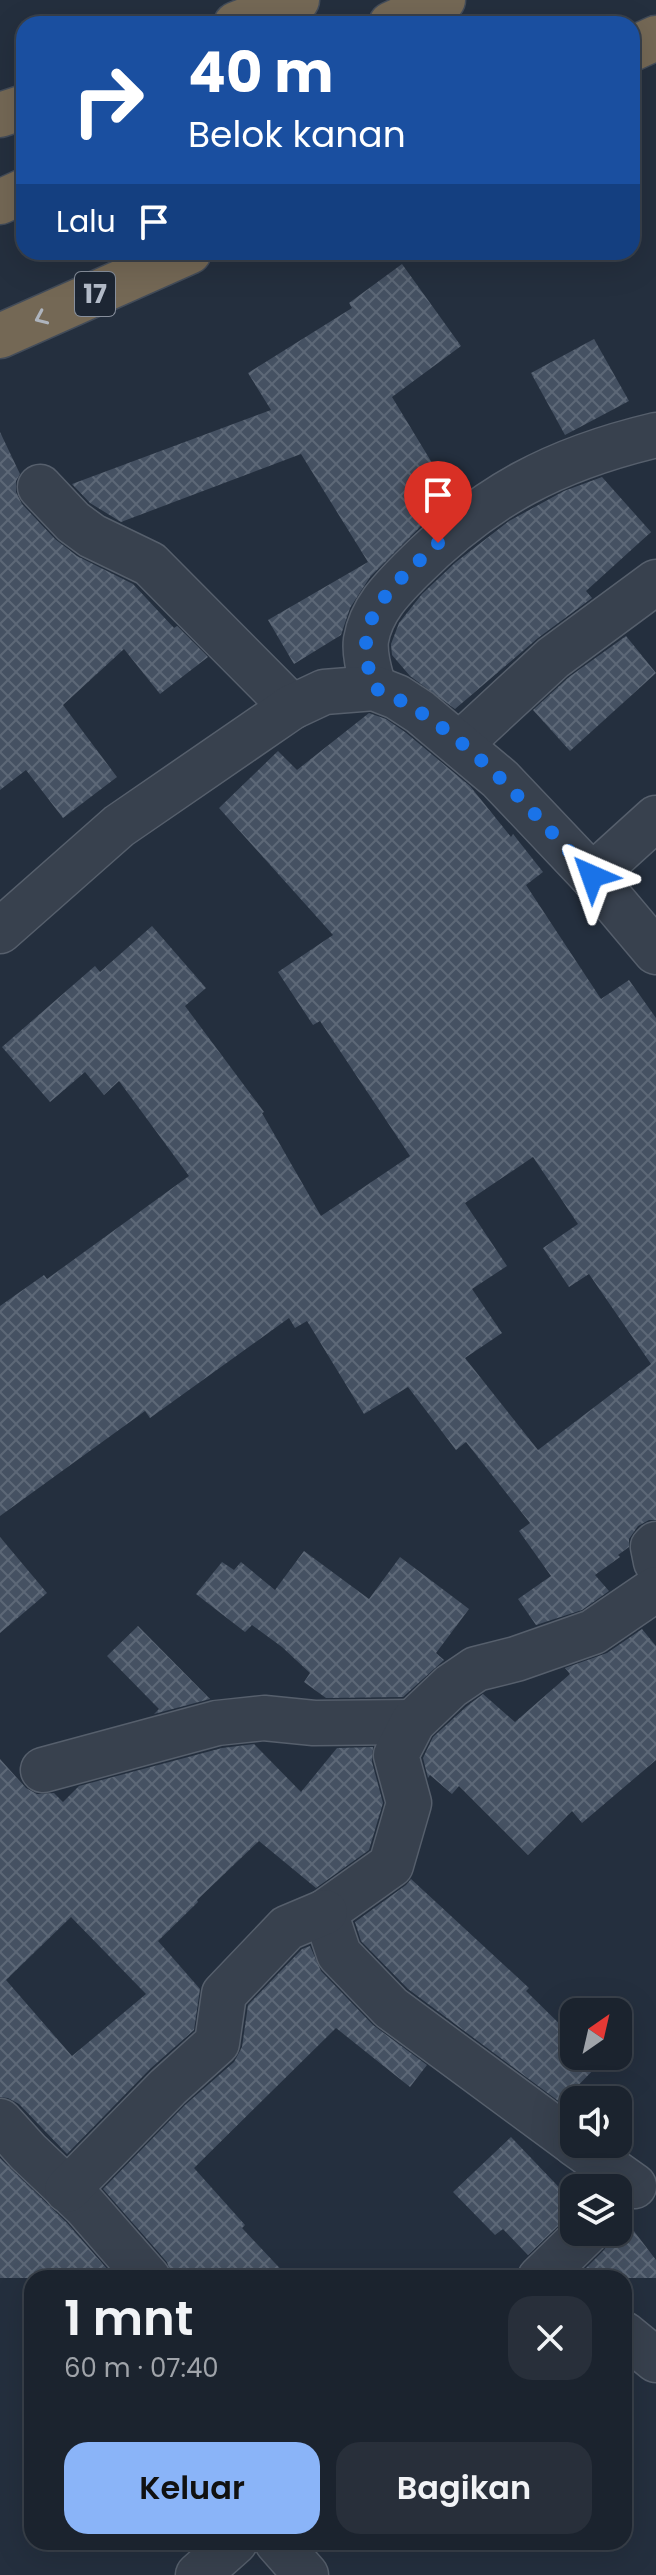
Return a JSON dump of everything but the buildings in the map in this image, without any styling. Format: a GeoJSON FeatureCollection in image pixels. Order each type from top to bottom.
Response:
{"type":"FeatureCollection","features":[{"type":"Feature","properties":{"kind":"highway"},"geometry":{"type":"LineString","coordinates":[[256,16],[297,0]]}},
{"type":"Feature","properties":{"kind":"highway"},"geometry":{"type":"LineString","coordinates":[[408,16],[443,0]]}},
{"type":"Feature","properties":{"kind":"highway","name":"17"},"geometry":{"type":"LineString","coordinates":[[0,336],[171,260]]}},
{"type":"Feature","properties":{"kind":"street"},"geometry":{"type":"LineString","coordinates":[[374,688],[366,643],[372,618],[386,595],[438,543],[490,502],[563,463],[656,435]]}},
{"type":"Feature","properties":{"kind":"street"},"geometry":{"type":"LineString","coordinates":[[40,487],[73,522],[92,536],[150,564],[292,707]]}},
{"type":"Feature","properties":{"kind":"street"},"geometry":{"type":"LineString","coordinates":[[460,744],[553,658],[656,582]]}},
{"type":"Feature","properties":{"kind":"street"},"geometry":{"type":"LineString","coordinates":[[0,931],[119,826],[292,707],[324,692],[374,688],[397,697],[420,712],[500,779],[592,876],[656,952]]}},
{"type":"Feature","properties":{"kind":"street"},"geometry":{"type":"LineString","coordinates":[[592,876],[656,818]]}},
{"type":"Feature","properties":{"kind":"street"},"geometry":{"type":"LineString","coordinates":[[656,1544],[653,1547],[656,1562]]}},
{"type":"Feature","properties":{"kind":"street"},"geometry":{"type":"LineString","coordinates":[[67,2190],[168,2087],[217,2043],[224,1994],[287,1928],[325,1912],[391,1865],[409,1803],[396,1755],[413,1722],[451,1686],[476,1669],[516,1659],[593,1632],[656,1589]]}},
{"type":"Feature","properties":{"kind":"street"},"geometry":{"type":"LineString","coordinates":[[43,1770],[217,1723],[264,1718],[314,1723],[413,1722]]}},
{"type":"Feature","properties":{"kind":"street"},"geometry":{"type":"LineString","coordinates":[[325,1912],[339,1954],[391,2008],[560,2133]]}},
{"type":"Feature","properties":{"kind":"street"},"geometry":{"type":"LineString","coordinates":[[0,2121],[85,2206],[141,2270]]}},
{"type":"Feature","properties":{"kind":"street"},"geometry":{"type":"LineString","coordinates":[[595,2158],[636,2186]]}},
{"type":"Feature","properties":{"kind":"street"},"geometry":{"type":"LineString","coordinates":[[548,2270],[573,2246]]}},
{"type":"Feature","properties":{"kind":"street"},"geometry":{"type":"LineString","coordinates":[[632,2340],[656,2360]]}},
{"type":"Feature","properties":{"kind":"street"},"geometry":{"type":"LineString","coordinates":[[198,2575],[226,2550]]}},
{"type":"Feature","properties":{"kind":"street"},"geometry":{"type":"LineString","coordinates":[[284,2550],[306,2575]]}},
{"type":"Feature","properties":{"kind":"route"},"geometry":{"type":"LineString","coordinates":[[438,543],[386,595],[372,618],[366,643],[374,688],[397,697],[460,744],[500,779],[592,876]]}}]}
